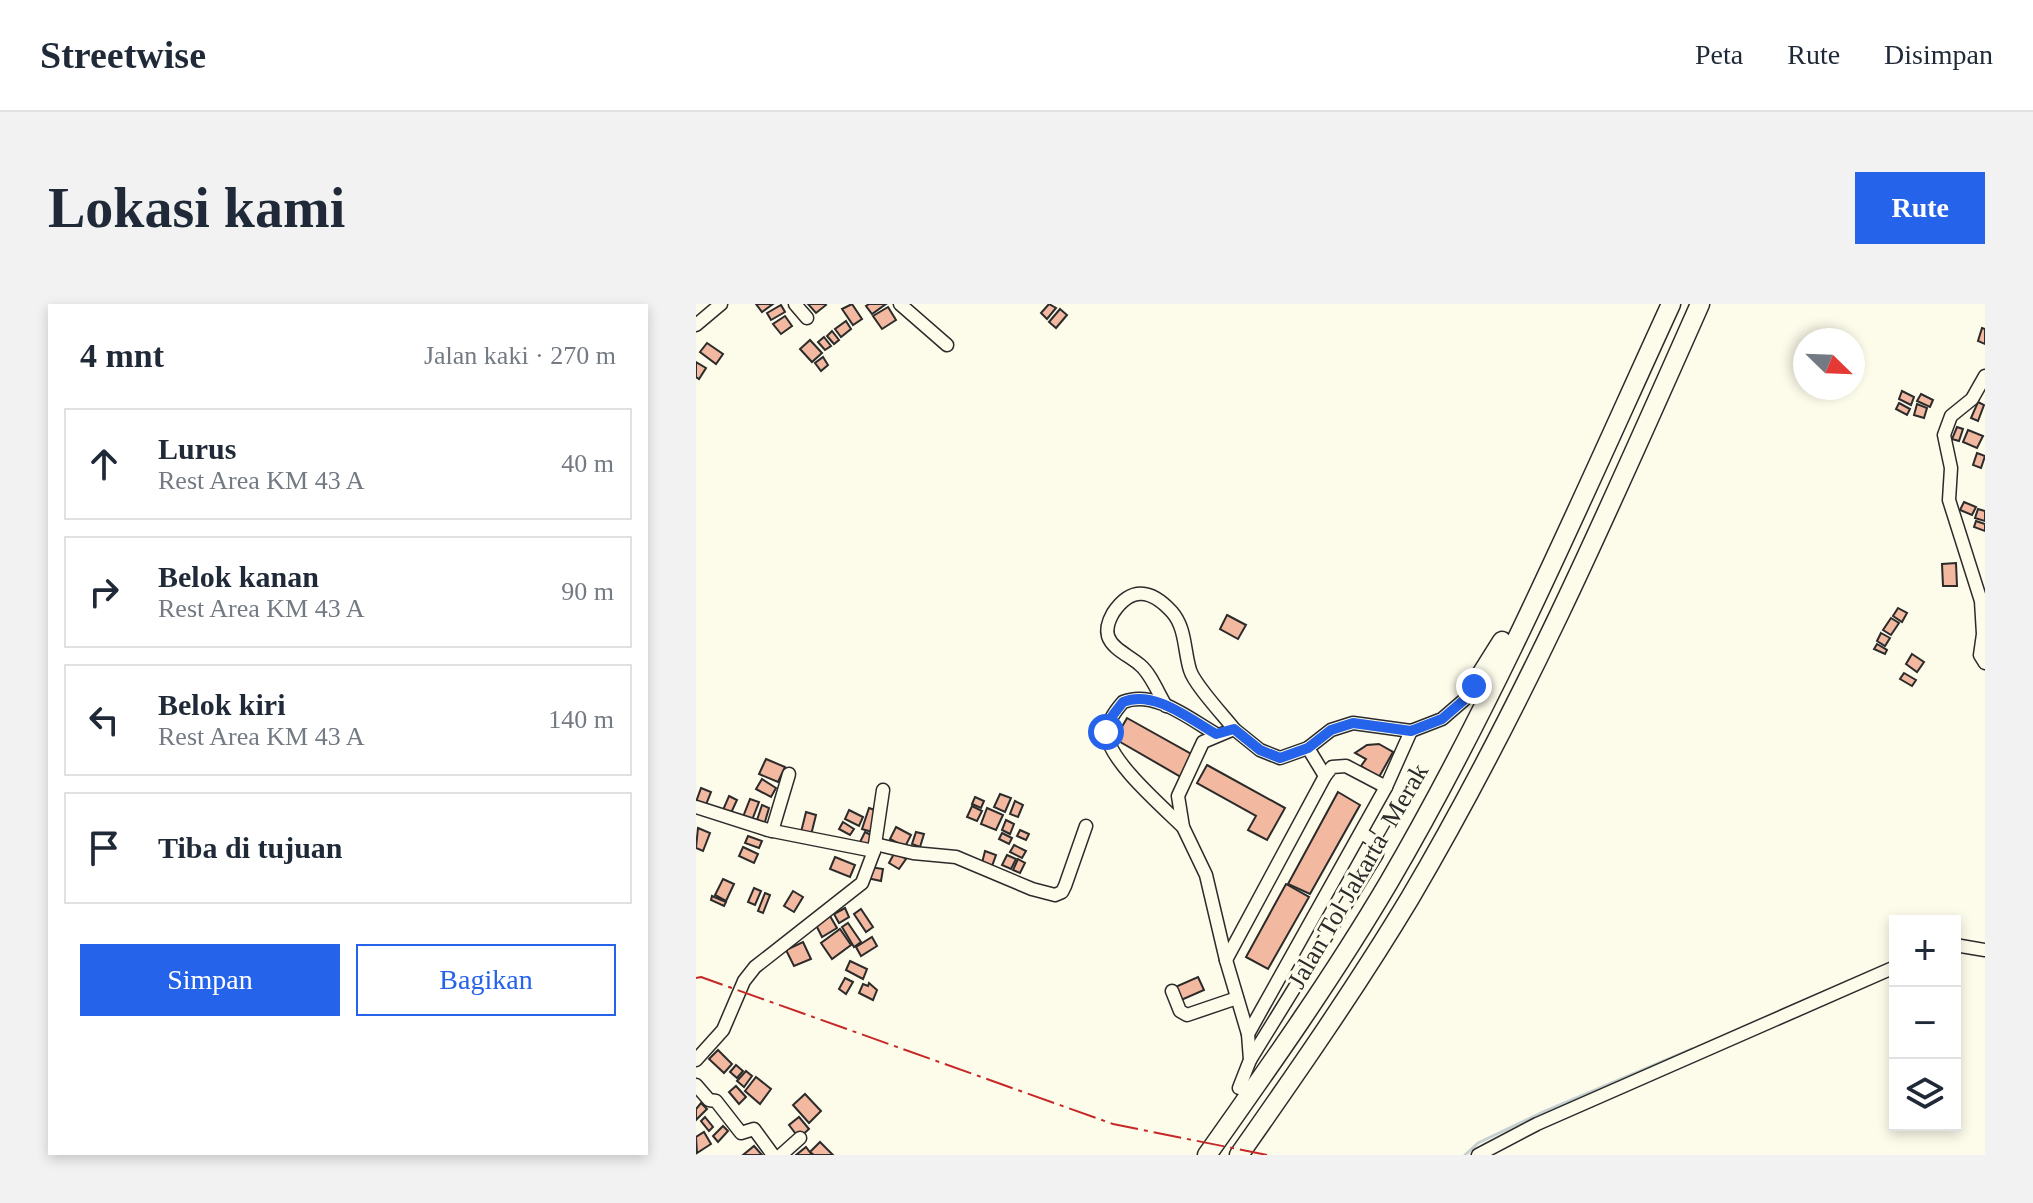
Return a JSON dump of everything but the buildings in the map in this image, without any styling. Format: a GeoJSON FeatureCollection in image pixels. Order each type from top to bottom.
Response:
{"type":"FeatureCollection","features":[{"type":"Feature","properties":{"kind":"highway","name":"Jalan Tol Jakarta–Merak"},"geometry":{"type":"LineString","coordinates":[[1207,1155],[1310,1011],[1389,882],[1461,750],[1671,304]]}},
{"type":"Feature","properties":{"kind":"highway","name":"Jalan Tol Jakarta–Merak"},"geometry":{"type":"LineString","coordinates":[[1239,1155],[1331,1023],[1402,910],[1485,762],[1625,474],[1700,304]]}},
{"type":"Feature","properties":{"kind":"highway"},"geometry":{"type":"LineString","coordinates":[[1480,676],[1503,640],[1597,465]]}},
{"type":"Feature","properties":{"kind":"highway"},"geometry":{"type":"LineString","coordinates":[[1194,1155],[1239,1088]]}},
{"type":"Feature","properties":{"kind":"street"},"geometry":{"type":"LineString","coordinates":[[696,325],[721,304]]}},
{"type":"Feature","properties":{"kind":"street"},"geometry":{"type":"LineString","coordinates":[[795,304],[807,318]]}},
{"type":"Feature","properties":{"kind":"street"},"geometry":{"type":"LineString","coordinates":[[900,304],[947,345]]}},
{"type":"Feature","properties":{"kind":"street"},"geometry":{"type":"LineString","coordinates":[[1985,376],[1972,399],[1951,416],[1944,435],[1951,468],[1949,500],[1981,601],[1983,634],[1980,655],[1985,663]]}},
{"type":"Feature","properties":{"kind":"street"},"geometry":{"type":"LineString","coordinates":[[1166,706],[1143,667],[1112,644],[1107,634],[1110,618],[1123,599],[1135,593],[1150,595],[1175,616],[1186,641],[1190,672],[1234,729],[1260,750],[1280,758],[1308,748],[1331,730],[1353,723],[1411,731],[1442,719],[1464,700],[1480,676]]}},
{"type":"Feature","properties":{"kind":"street"},"geometry":{"type":"LineString","coordinates":[[1183,827],[1127,771],[1106,732],[1123,702],[1145,699],[1166,706],[1216,734]]}},
{"type":"Feature","properties":{"kind":"street"},"geometry":{"type":"LineString","coordinates":[[1234,729],[1203,742],[1178,796],[1183,827],[1206,875],[1248,1034],[1250,1060]]}},
{"type":"Feature","properties":{"kind":"street"},"geometry":{"type":"LineString","coordinates":[[1248,1034],[1386,787],[1411,731]]}},
{"type":"Feature","properties":{"kind":"street"},"geometry":{"type":"LineString","coordinates":[[1308,748],[1325,776]]}},
{"type":"Feature","properties":{"kind":"street"},"geometry":{"type":"LineString","coordinates":[[1226,960],[1325,776],[1335,766],[1346,766],[1386,787]]}},
{"type":"Feature","properties":{"kind":"street"},"geometry":{"type":"LineString","coordinates":[[772,831],[789,774]]}},
{"type":"Feature","properties":{"kind":"street"},"geometry":{"type":"LineString","coordinates":[[696,1060],[723,1030],[744,981],[755,967],[856,890],[866,877],[883,790]]}},
{"type":"Feature","properties":{"kind":"street"},"geometry":{"type":"LineString","coordinates":[[696,807],[772,831],[874,848],[956,857],[1032,889],[1055,895],[1062,892],[1065,886],[1086,826]]}},
{"type":"Feature","properties":{"kind":"street"},"geometry":{"type":"LineString","coordinates":[[1239,1088],[1250,1060],[1377,854],[1372,840],[1361,833]]}},
{"type":"Feature","properties":{"kind":"street"},"geometry":{"type":"LineString","coordinates":[[1303,938],[1319,947]]}},
{"type":"Feature","properties":{"kind":"street"},"geometry":{"type":"LineString","coordinates":[[1961,946],[1985,950]]}},
{"type":"Feature","properties":{"kind":"street"},"geometry":{"type":"LineString","coordinates":[[1478,1155],[1537,1124],[1889,970]]}},
{"type":"Feature","properties":{"kind":"street"},"geometry":{"type":"LineString","coordinates":[[1172,991],[1180,1011],[1187,1015],[1237,998]]}},
{"type":"Feature","properties":{"kind":"street"},"geometry":{"type":"LineString","coordinates":[[696,1085],[709,1100],[716,1101],[741,1133],[754,1129],[773,1155]]}},
{"type":"Feature","properties":{"kind":"street"},"geometry":{"type":"LineString","coordinates":[[781,1155],[800,1138]]}},
{"type":"Feature","properties":{"kind":"waterway"},"geometry":{"type":"LineString","coordinates":[[1961,940],[1966,941]]}},
{"type":"Feature","properties":{"kind":"waterway"},"geometry":{"type":"LineString","coordinates":[[1465,1155],[1478,1143],[1541,1113],[1692,1049]]}},
{"type":"Feature","properties":{"kind":"power"},"geometry":{"type":"LineString","coordinates":[[696,978],[701,977],[1113,1124],[1267,1155]]}},
{"type":"Feature","properties":{"kind":"route"},"geometry":{"type":"LineString","coordinates":[[1106,732],[1123,702],[1145,699],[1166,706],[1216,734],[1234,729],[1260,750],[1280,758],[1308,748],[1331,730],[1353,723],[1411,731],[1442,719],[1464,700],[1474,686]]}}]}
